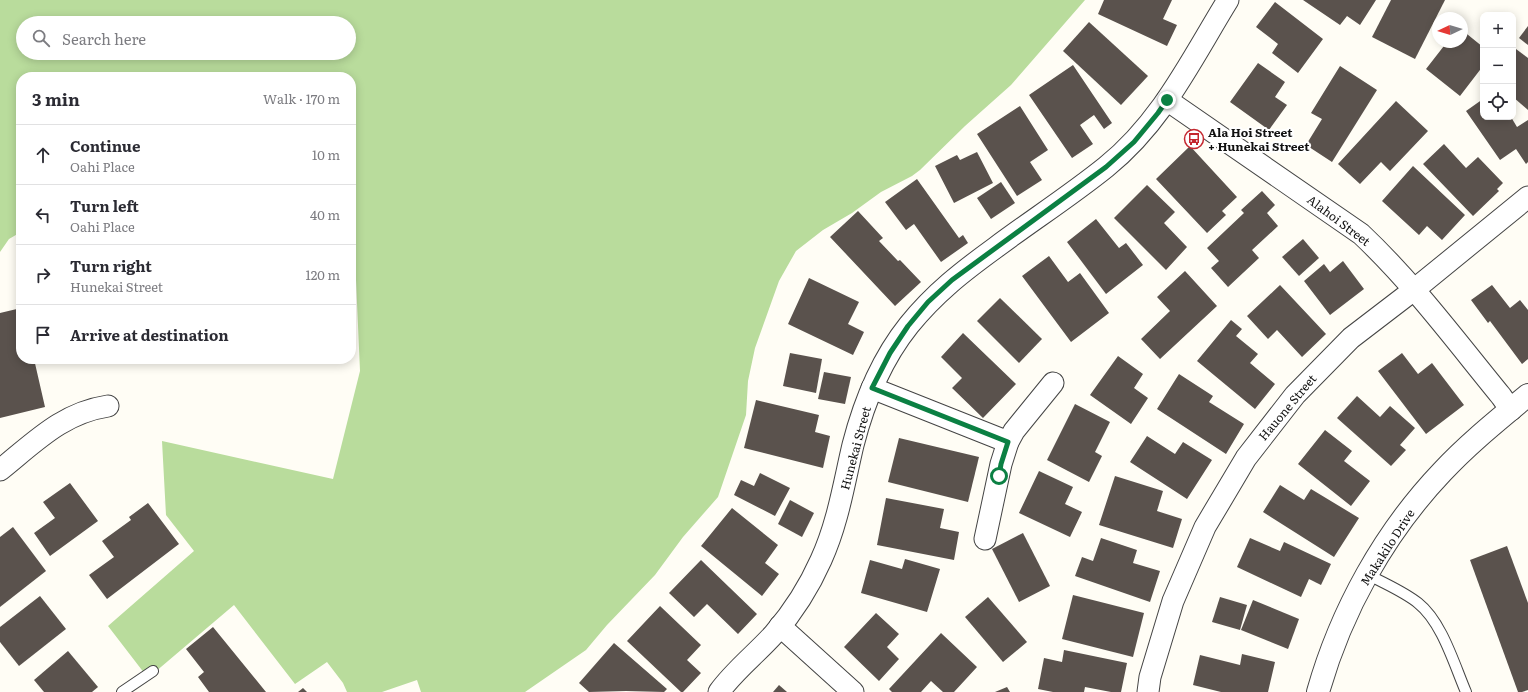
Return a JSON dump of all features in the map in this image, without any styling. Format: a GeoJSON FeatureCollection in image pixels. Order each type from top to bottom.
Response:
{"type":"FeatureCollection","features":[{"type":"Feature","properties":{"kind":"street","name":"Hunekai Street"},"geometry":{"type":"LineString","coordinates":[[719,692],[792,611],[822,558],[833,530],[863,411],[872,388],[890,353],[908,326],[928,302],[952,280],[1106,167],[1134,142],[1158,113],[1180,82],[1228,0]]}},
{"type":"Feature","properties":{"kind":"street","name":"Alahoi Street"},"geometry":{"type":"LineString","coordinates":[[1167,100],[1361,234],[1415,290],[1501,396],[1510,410]]}},
{"type":"Feature","properties":{"kind":"street","name":"Hauone Street"},"geometry":{"type":"LineString","coordinates":[[1148,692],[1150,677],[1173,601],[1205,527],[1246,458],[1295,395],[1351,338],[1415,290],[1528,197]]}},
{"type":"Feature","properties":{"kind":"street"},"geometry":{"type":"LineString","coordinates":[[985,540],[1001,464],[1008,442],[1014,431],[1053,384]]}},
{"type":"Feature","properties":{"kind":"street"},"geometry":{"type":"LineString","coordinates":[[872,388],[1008,442]]}},
{"type":"Feature","properties":{"kind":"street","name":"Makakilo Drive"},"geometry":{"type":"LineString","coordinates":[[1318,692],[1339,631],[1367,574],[1401,521],[1442,472],[1488,428],[1528,396]]}},
{"type":"Feature","properties":{"kind":"street"},"geometry":{"type":"LineString","coordinates":[[0,470],[59,424],[82,412],[108,406]]}},
{"type":"Feature","properties":{"kind":"street"},"geometry":{"type":"LineString","coordinates":[[780,626],[853,692]]}},
{"type":"Feature","properties":{"kind":"lane"},"geometry":{"type":"LineString","coordinates":[[1367,574],[1411,598],[1430,615],[1439,629],[1466,692]]}},
{"type":"Feature","properties":{"kind":"lane"},"geometry":{"type":"LineString","coordinates":[[122,692],[153,671]]}},
{"type":"Feature","properties":{"kind":"green space"},"geometry":{"type":"Polygon","coordinates":[[[0,0],[1085,0],[1011,85],[965,126],[920,170],[912,176],[881,192],[852,213],[823,230],[796,251],[779,281],[755,348],[748,381],[746,415],[718,497],[683,537],[655,575],[607,625],[586,650],[525,692],[421,692],[417,680],[382,692],[347,692],[343,683],[327,662],[295,684],[234,605],[148,678],[108,626],[194,551],[166,515],[162,441],[333,479],[360,371],[356,280],[356,72],[16,72],[16,235],[9,239],[0,252],[0,0]]]}},
{"type":"Feature","properties":{"kind":"building"},"geometry":{"type":"Polygon","coordinates":[[[1104,0],[1172,0],[1163,19],[1177,25],[1167,46],[1098,14],[1104,0]]]}},
{"type":"Feature","properties":{"kind":"building"},"geometry":{"type":"Polygon","coordinates":[[[1303,0],[1376,0],[1360,25],[1347,16],[1340,25],[1303,0]]]}},
{"type":"Feature","properties":{"kind":"building"},"geometry":{"type":"Polygon","coordinates":[[[1391,0],[1445,0],[1439,12],[1432,12],[1432,26],[1415,59],[1372,37],[1391,0]]]}},
{"type":"Feature","properties":{"kind":"building"},"geometry":{"type":"Polygon","coordinates":[[[1275,2],[1323,39],[1298,73],[1272,53],[1278,44],[1256,27],[1275,2]]]}},
{"type":"Feature","properties":{"kind":"building"},"geometry":{"type":"Polygon","coordinates":[[[1089,22],[1148,76],[1121,105],[1063,51],[1089,22]]]}},
{"type":"Feature","properties":{"kind":"building"},"geometry":{"type":"Polygon","coordinates":[[[1528,26],[1528,45],[1519,38],[1528,26]]]}},
{"type":"Feature","properties":{"kind":"building"},"geometry":{"type":"Polygon","coordinates":[[[1468,35],[1480,45],[1480,70],[1460,96],[1426,69],[1442,48],[1468,48],[1468,35]]]}},
{"type":"Feature","properties":{"kind":"building"},"geometry":{"type":"Polygon","coordinates":[[[1516,49],[1528,58],[1528,110],[1516,100],[1516,49]]]}},
{"type":"Feature","properties":{"kind":"building"},"geometry":{"type":"Polygon","coordinates":[[[1258,63],[1285,82],[1275,97],[1287,105],[1269,130],[1230,102],[1258,63]]]}},
{"type":"Feature","properties":{"kind":"building"},"geometry":{"type":"Polygon","coordinates":[[[1073,65],[1112,123],[1104,129],[1094,115],[1080,125],[1093,144],[1072,158],[1029,95],[1073,65]]]}},
{"type":"Feature","properties":{"kind":"building"},"geometry":{"type":"Polygon","coordinates":[[[1340,66],[1377,90],[1332,162],[1306,145],[1322,119],[1311,113],[1340,66]]]}},
{"type":"Feature","properties":{"kind":"building"},"geometry":{"type":"Polygon","coordinates":[[[1396,101],[1428,131],[1390,171],[1381,162],[1360,184],[1338,164],[1396,101]]]}},
{"type":"Feature","properties":{"kind":"building"},"geometry":{"type":"Polygon","coordinates":[[[1480,101],[1480,120],[1513,120],[1517,127],[1528,120],[1528,162],[1526,164],[1516,149],[1500,160],[1466,111],[1480,101]]]}},
{"type":"Feature","properties":{"kind":"building"},"geometry":{"type":"Polygon","coordinates":[[[1020,106],[1048,150],[1030,162],[1042,180],[1017,196],[977,134],[1020,106]]]}},
{"type":"Feature","properties":{"kind":"building"},"geometry":{"type":"Polygon","coordinates":[[[1444,144],[1466,168],[1478,157],[1503,183],[1497,189],[1499,191],[1473,216],[1423,164],[1444,144]]]}},
{"type":"Feature","properties":{"kind":"building"},"geometry":{"type":"Polygon","coordinates":[[[1190,146],[1237,197],[1222,211],[1226,215],[1207,233],[1156,179],[1190,146]]]}},
{"type":"Feature","properties":{"kind":"building"},"geometry":{"type":"Polygon","coordinates":[[[977,152],[993,183],[954,203],[935,166],[957,155],[960,160],[977,152]]]}},
{"type":"Feature","properties":{"kind":"building"},"geometry":{"type":"Polygon","coordinates":[[[1413,166],[1465,215],[1442,240],[1427,226],[1419,235],[1382,201],[1413,166]]]}},
{"type":"Feature","properties":{"kind":"building"},"geometry":{"type":"Polygon","coordinates":[[[917,179],[959,238],[963,235],[968,243],[941,262],[914,224],[906,230],[885,202],[917,179]]]}},
{"type":"Feature","properties":{"kind":"building"},"geometry":{"type":"Polygon","coordinates":[[[1001,182],[1015,203],[991,219],[977,198],[1001,182]]]}},
{"type":"Feature","properties":{"kind":"building"},"geometry":{"type":"Polygon","coordinates":[[[1147,185],[1175,212],[1164,223],[1187,247],[1166,270],[1114,218],[1147,185]]]}},
{"type":"Feature","properties":{"kind":"building"},"geometry":{"type":"Polygon","coordinates":[[[1262,191],[1275,205],[1267,213],[1278,226],[1252,250],[1259,258],[1228,287],[1211,268],[1219,261],[1207,248],[1244,213],[1241,210],[1262,191]]]}},
{"type":"Feature","properties":{"kind":"building"},"geometry":{"type":"Polygon","coordinates":[[[858,211],[883,238],[879,241],[921,282],[895,306],[830,237],[858,211]]]}},
{"type":"Feature","properties":{"kind":"building"},"geometry":{"type":"Polygon","coordinates":[[[1096,219],[1119,248],[1126,243],[1143,265],[1106,294],[1067,242],[1096,219]]]}},
{"type":"Feature","properties":{"kind":"building"},"geometry":{"type":"Polygon","coordinates":[[[1303,239],[1319,258],[1299,276],[1282,257],[1303,239]]]}},
{"type":"Feature","properties":{"kind":"building"},"geometry":{"type":"Polygon","coordinates":[[[1049,256],[1068,282],[1080,273],[1109,313],[1071,342],[1022,276],[1049,256]]]}},
{"type":"Feature","properties":{"kind":"building"},"geometry":{"type":"Polygon","coordinates":[[[1343,261],[1364,289],[1330,315],[1304,281],[1324,264],[1330,272],[1343,261]]]}},
{"type":"Feature","properties":{"kind":"building"},"geometry":{"type":"Polygon","coordinates":[[[1185,271],[1217,306],[1160,359],[1141,339],[1170,311],[1157,297],[1185,271]]]}},
{"type":"Feature","properties":{"kind":"building"},"geometry":{"type":"Polygon","coordinates":[[[809,278],[859,302],[848,324],[864,332],[853,355],[788,324],[809,278]]]}},
{"type":"Feature","properties":{"kind":"building"},"geometry":{"type":"Polygon","coordinates":[[[1280,285],[1326,334],[1302,357],[1277,330],[1268,339],[1247,316],[1280,285]]]}},
{"type":"Feature","properties":{"kind":"building"},"geometry":{"type":"Polygon","coordinates":[[[1492,285],[1510,308],[1520,300],[1528,310],[1528,359],[1522,364],[1490,321],[1488,323],[1471,300],[1492,285]]]}},
{"type":"Feature","properties":{"kind":"building"},"geometry":{"type":"Polygon","coordinates":[[[1000,298],[1042,339],[1019,363],[977,321],[1000,298]]]}},
{"type":"Feature","properties":{"kind":"building"},"geometry":{"type":"Polygon","coordinates":[[[16,309],[16,364],[35,364],[45,407],[0,418],[0,313],[16,309]]]}},
{"type":"Feature","properties":{"kind":"building"},"geometry":{"type":"Polygon","coordinates":[[[1231,320],[1242,329],[1236,336],[1258,354],[1250,363],[1275,384],[1255,409],[1197,361],[1231,320]]]}},
{"type":"Feature","properties":{"kind":"building"},"geometry":{"type":"Polygon","coordinates":[[[963,333],[1016,384],[983,418],[952,388],[962,378],[941,357],[963,333]]]}},
{"type":"Feature","properties":{"kind":"building"},"geometry":{"type":"Polygon","coordinates":[[[790,353],[822,359],[816,393],[783,386],[790,353]]]}},
{"type":"Feature","properties":{"kind":"building"},"geometry":{"type":"Polygon","coordinates":[[[1402,353],[1418,374],[1432,363],[1464,405],[1426,434],[1378,371],[1402,353]]]}},
{"type":"Feature","properties":{"kind":"building"},"geometry":{"type":"Polygon","coordinates":[[[1118,356],[1143,374],[1134,388],[1148,398],[1131,424],[1090,395],[1118,356]]]}},
{"type":"Feature","properties":{"kind":"building"},"geometry":{"type":"Polygon","coordinates":[[[824,372],[851,377],[845,404],[818,399],[824,372]]]}},
{"type":"Feature","properties":{"kind":"building"},"geometry":{"type":"Polygon","coordinates":[[[1179,374],[1213,396],[1209,402],[1244,424],[1226,454],[1157,409],[1179,374]]]}},
{"type":"Feature","properties":{"kind":"building"},"geometry":{"type":"Polygon","coordinates":[[[1357,396],[1380,417],[1390,406],[1415,428],[1400,445],[1406,450],[1391,466],[1337,418],[1357,396]]]}},
{"type":"Feature","properties":{"kind":"building"},"geometry":{"type":"Polygon","coordinates":[[[756,400],[819,415],[815,432],[830,436],[823,468],[744,448],[756,400]]]}},
{"type":"Feature","properties":{"kind":"building"},"geometry":{"type":"Polygon","coordinates":[[[1075,404],[1110,422],[1095,452],[1102,456],[1089,482],[1047,460],[1075,404]]]}},
{"type":"Feature","properties":{"kind":"building"},"geometry":{"type":"Polygon","coordinates":[[[1325,430],[1352,451],[1344,461],[1370,481],[1351,506],[1298,464],[1325,430]]]}},
{"type":"Feature","properties":{"kind":"building"},"geometry":{"type":"Polygon","coordinates":[[[1147,436],[1175,454],[1183,442],[1212,460],[1187,499],[1130,462],[1147,436]]]}},
{"type":"Feature","properties":{"kind":"building"},"geometry":{"type":"Polygon","coordinates":[[[899,438],[979,457],[968,502],[888,482],[899,438]]]}},
{"type":"Feature","properties":{"kind":"building"},"geometry":{"type":"Polygon","coordinates":[[[1039,471],[1073,487],[1065,504],[1082,512],[1070,537],[1019,513],[1039,471]]]}},
{"type":"Feature","properties":{"kind":"building"},"geometry":{"type":"Polygon","coordinates":[[[760,473],[790,488],[775,516],[734,495],[741,480],[754,486],[760,473]]]}},
{"type":"Feature","properties":{"kind":"building"},"geometry":{"type":"Polygon","coordinates":[[[1115,476],[1163,491],[1157,511],[1182,519],[1173,548],[1099,525],[1115,476]]]}},
{"type":"Feature","properties":{"kind":"building"},"geometry":{"type":"Polygon","coordinates":[[[70,483],[98,521],[50,556],[34,533],[55,518],[43,502],[70,483]]]}},
{"type":"Feature","properties":{"kind":"building"},"geometry":{"type":"Polygon","coordinates":[[[1280,485],[1304,500],[1311,489],[1359,518],[1334,557],[1263,512],[1280,485]]]}},
{"type":"Feature","properties":{"kind":"building"},"geometry":{"type":"Polygon","coordinates":[[[886,498],[944,509],[940,528],[959,532],[954,560],[877,545],[886,498]]]}},
{"type":"Feature","properties":{"kind":"building"},"geometry":{"type":"Polygon","coordinates":[[[790,500],[814,513],[802,537],[778,524],[790,500]]]}},
{"type":"Feature","properties":{"kind":"building"},"geometry":{"type":"Polygon","coordinates":[[[148,503],[179,544],[107,599],[89,575],[114,557],[102,541],[131,520],[129,517],[148,503]]]}},
{"type":"Feature","properties":{"kind":"building"},"geometry":{"type":"Polygon","coordinates":[[[732,508],[778,545],[765,563],[779,574],[762,596],[701,546],[732,508]]]}},
{"type":"Feature","properties":{"kind":"building"},"geometry":{"type":"Polygon","coordinates":[[[13,527],[46,571],[0,607],[0,537],[13,527]]]}},
{"type":"Feature","properties":{"kind":"building"},"geometry":{"type":"Polygon","coordinates":[[[1023,533],[1050,586],[1019,602],[992,549],[1023,533]]]}},
{"type":"Feature","properties":{"kind":"building"},"geometry":{"type":"Polygon","coordinates":[[[1101,538],[1137,550],[1133,563],[1160,571],[1150,602],[1075,576],[1082,557],[1093,561],[1101,538]]]}},
{"type":"Feature","properties":{"kind":"building"},"geometry":{"type":"Polygon","coordinates":[[[1250,538],[1280,551],[1284,542],[1331,564],[1321,585],[1309,579],[1301,597],[1237,567],[1250,538]]]}},
{"type":"Feature","properties":{"kind":"building"},"geometry":{"type":"Polygon","coordinates":[[[1507,546],[1528,603],[1528,690],[1522,692],[1518,692],[1470,560],[1507,546]]]}},
{"type":"Feature","properties":{"kind":"building"},"geometry":{"type":"Polygon","coordinates":[[[905,559],[940,569],[927,612],[861,593],[870,560],[902,569],[905,559]]]}},
{"type":"Feature","properties":{"kind":"building"},"geometry":{"type":"Polygon","coordinates":[[[701,560],[757,614],[738,634],[707,604],[694,617],[669,593],[701,560]]]}},
{"type":"Feature","properties":{"kind":"building"},"geometry":{"type":"Polygon","coordinates":[[[1073,595],[1144,613],[1133,657],[1062,639],[1073,595]]]}},
{"type":"Feature","properties":{"kind":"building"},"geometry":{"type":"Polygon","coordinates":[[[40,596],[66,629],[19,666],[0,642],[0,627],[40,596]]]}},
{"type":"Feature","properties":{"kind":"building"},"geometry":{"type":"Polygon","coordinates":[[[988,597],[1027,642],[1003,662],[965,617],[988,597]]]}},
{"type":"Feature","properties":{"kind":"building"},"geometry":{"type":"Polygon","coordinates":[[[1220,597],[1247,605],[1240,630],[1212,622],[1220,597]]]}},
{"type":"Feature","properties":{"kind":"building"},"geometry":{"type":"Polygon","coordinates":[[[1253,600],[1299,619],[1288,649],[1241,630],[1253,600]]]}},
{"type":"Feature","properties":{"kind":"building"},"geometry":{"type":"Polygon","coordinates":[[[660,606],[701,645],[687,660],[701,673],[683,692],[681,692],[627,641],[660,606]]]}},
{"type":"Feature","properties":{"kind":"building"},"geometry":{"type":"Polygon","coordinates":[[[876,613],[899,634],[887,647],[899,659],[879,681],[844,647],[876,613]]]}},
{"type":"Feature","properties":{"kind":"building"},"geometry":{"type":"Polygon","coordinates":[[[213,627],[266,692],[209,692],[198,677],[204,672],[186,649],[213,627]]]}},
{"type":"Feature","properties":{"kind":"building"},"geometry":{"type":"Polygon","coordinates":[[[941,633],[977,667],[954,692],[943,692],[931,681],[921,692],[892,692],[889,689],[941,633]]]}},
{"type":"Feature","properties":{"kind":"building"},"geometry":{"type":"Polygon","coordinates":[[[614,643],[667,689],[664,692],[589,692],[579,683],[614,643]]]}},
{"type":"Feature","properties":{"kind":"building"},"geometry":{"type":"Polygon","coordinates":[[[1064,650],[1127,663],[1121,692],[1111,692],[1085,687],[1084,692],[1053,692],[1038,689],[1044,658],[1062,662],[1064,650]]]}},
{"type":"Feature","properties":{"kind":"building"},"geometry":{"type":"Polygon","coordinates":[[[68,651],[98,687],[92,692],[44,692],[34,680],[68,651]]]}},
{"type":"Feature","properties":{"kind":"building"},"geometry":{"type":"Polygon","coordinates":[[[1242,654],[1275,662],[1268,692],[1221,692],[1193,685],[1200,655],[1240,665],[1242,654]]]}},
{"type":"Feature","properties":{"kind":"building"},"geometry":{"type":"Polygon","coordinates":[[[779,685],[787,692],[773,692],[779,685]]]}},
{"type":"Feature","properties":{"kind":"building"},"geometry":{"type":"Polygon","coordinates":[[[1007,687],[1010,692],[995,692],[1007,687]]]}},
{"type":"Feature","properties":{"kind":"building"},"geometry":{"type":"Polygon","coordinates":[[[303,688],[307,692],[298,692],[303,688]]]}},
{"type":"Feature","properties":{"kind":"place","name":"Ala Hoi Street + Hunekai Street"},"geometry":{"type":"Point","coordinates":[1194,139]}},
{"type":"Feature","properties":{"kind":"route"},"geometry":{"type":"LineString","coordinates":[[999,476],[1008,442],[872,388],[874,381],[908,326],[928,302],[952,280],[1106,167],[1134,142],[1167,100]]}}]}
